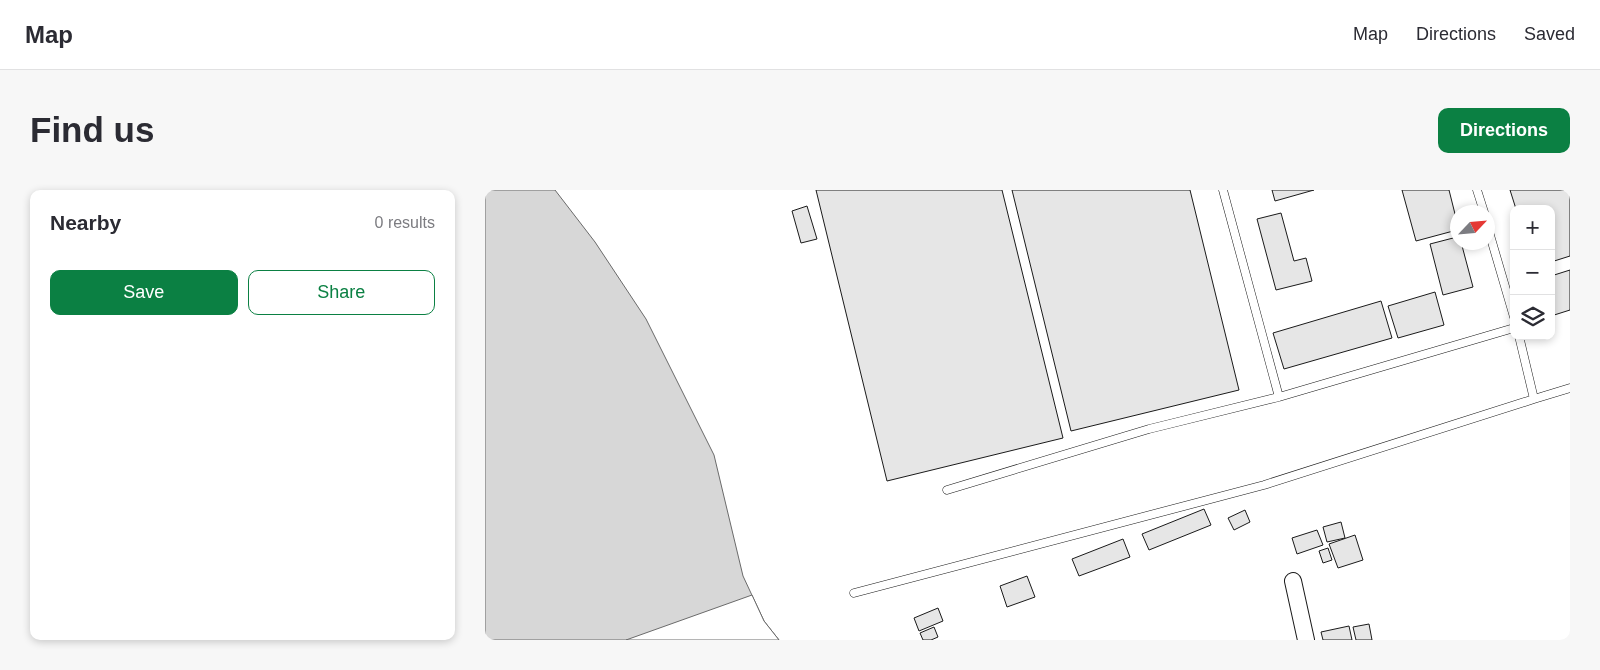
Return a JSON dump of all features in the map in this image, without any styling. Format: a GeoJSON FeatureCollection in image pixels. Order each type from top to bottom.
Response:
{"type":"FeatureCollection","features":[{"type":"Feature","properties":{"kind":"street"},"geometry":{"type":"LineString","coordinates":[[1293,581],[1306,640]]}},
{"type":"Feature","properties":{"kind":"lane"},"geometry":{"type":"LineString","coordinates":[[1223,190],[1279,397]]}},
{"type":"Feature","properties":{"kind":"lane"},"geometry":{"type":"LineString","coordinates":[[1477,190],[1482,205]]}},
{"type":"Feature","properties":{"kind":"lane"},"geometry":{"type":"LineString","coordinates":[[1494,250],[1510,303]]}},
{"type":"Feature","properties":{"kind":"lane"},"geometry":{"type":"LineString","coordinates":[[947,490],[1149,429],[1279,397],[1510,329]]}},
{"type":"Feature","properties":{"kind":"lane"},"geometry":{"type":"LineString","coordinates":[[1520,340],[1535,399]]}},
{"type":"Feature","properties":{"kind":"lane"},"geometry":{"type":"LineString","coordinates":[[854,593],[1264,486],[1570,388]]}},
{"type":"Feature","properties":{"kind":"shaded area"},"geometry":{"type":"Polygon","coordinates":[[[485,190],[555,190],[595,242],[646,319],[714,455],[743,576],[764,621],[779,640],[485,640],[485,190]]]}},
{"type":"Feature","properties":{"kind":"pier"},"geometry":{"type":"Polygon","coordinates":[[[752,595],[764,621],[779,640],[626,640],[752,595]]]}},
{"type":"Feature","properties":{"kind":"building"},"geometry":{"type":"Polygon","coordinates":[[[816,190],[1002,190],[1063,438],[887,481],[816,190]]]}},
{"type":"Feature","properties":{"kind":"building"},"geometry":{"type":"Polygon","coordinates":[[[1012,190],[1190,190],[1239,390],[1071,431],[1012,190]]]}},
{"type":"Feature","properties":{"kind":"building"},"geometry":{"type":"Polygon","coordinates":[[[1272,190],[1314,190],[1275,201],[1272,190]]]}},
{"type":"Feature","properties":{"kind":"building"},"geometry":{"type":"Polygon","coordinates":[[[1402,190],[1449,190],[1453,205],[1450,205],[1450,232],[1416,241],[1402,190]]]}},
{"type":"Feature","properties":{"kind":"building"},"geometry":{"type":"Polygon","coordinates":[[[1510,190],[1570,190],[1570,256],[1555,261],[1555,205],[1515,205],[1510,190]]]}},
{"type":"Feature","properties":{"kind":"building"},"geometry":{"type":"Polygon","coordinates":[[[807,206],[817,239],[801,243],[792,211],[807,206]]]}},
{"type":"Feature","properties":{"kind":"building"},"geometry":{"type":"Polygon","coordinates":[[[1281,213],[1294,261],[1306,258],[1312,281],[1276,290],[1257,219],[1281,213]]]}},
{"type":"Feature","properties":{"kind":"building"},"geometry":{"type":"Polygon","coordinates":[[[1450,239],[1450,250],[1463,250],[1473,287],[1443,295],[1430,244],[1450,239]]]}},
{"type":"Feature","properties":{"kind":"building"},"geometry":{"type":"Polygon","coordinates":[[[1570,270],[1570,310],[1555,315],[1555,295],[1555,275],[1570,270]]]}},
{"type":"Feature","properties":{"kind":"building"},"geometry":{"type":"Polygon","coordinates":[[[1435,292],[1444,325],[1398,338],[1388,306],[1435,292]]]}},
{"type":"Feature","properties":{"kind":"building"},"geometry":{"type":"Polygon","coordinates":[[[1381,301],[1392,338],[1284,369],[1273,333],[1381,301]]]}},
{"type":"Feature","properties":{"kind":"building"},"geometry":{"type":"Polygon","coordinates":[[[1204,509],[1211,525],[1149,550],[1142,534],[1204,509]]]}},
{"type":"Feature","properties":{"kind":"building"},"geometry":{"type":"Polygon","coordinates":[[[1245,510],[1250,522],[1234,530],[1228,518],[1245,510]]]}},
{"type":"Feature","properties":{"kind":"building"},"geometry":{"type":"Polygon","coordinates":[[[1341,522],[1345,538],[1327,542],[1323,527],[1341,522]]]}},
{"type":"Feature","properties":{"kind":"building"},"geometry":{"type":"Polygon","coordinates":[[[1317,530],[1323,545],[1297,554],[1292,538],[1317,530]]]}},
{"type":"Feature","properties":{"kind":"building"},"geometry":{"type":"Polygon","coordinates":[[[1355,535],[1363,560],[1338,568],[1329,544],[1355,535]]]}},
{"type":"Feature","properties":{"kind":"building"},"geometry":{"type":"Polygon","coordinates":[[[1123,539],[1130,557],[1079,576],[1072,559],[1123,539]]]}},
{"type":"Feature","properties":{"kind":"building"},"geometry":{"type":"Polygon","coordinates":[[[1328,548],[1332,560],[1323,563],[1319,551],[1328,548]]]}},
{"type":"Feature","properties":{"kind":"building"},"geometry":{"type":"Polygon","coordinates":[[[1027,576],[1035,597],[1007,607],[1000,586],[1027,576]]]}},
{"type":"Feature","properties":{"kind":"building"},"geometry":{"type":"Polygon","coordinates":[[[938,608],[943,621],[919,631],[914,618],[938,608]]]}},
{"type":"Feature","properties":{"kind":"building"},"geometry":{"type":"Polygon","coordinates":[[[1369,624],[1372,640],[1356,640],[1353,627],[1369,624]]]}},
{"type":"Feature","properties":{"kind":"building"},"geometry":{"type":"Polygon","coordinates":[[[1349,626],[1352,640],[1323,640],[1321,632],[1349,626]]]}},
{"type":"Feature","properties":{"kind":"building"},"geometry":{"type":"Polygon","coordinates":[[[934,627],[938,637],[931,640],[923,640],[920,633],[934,627]]]}}]}
